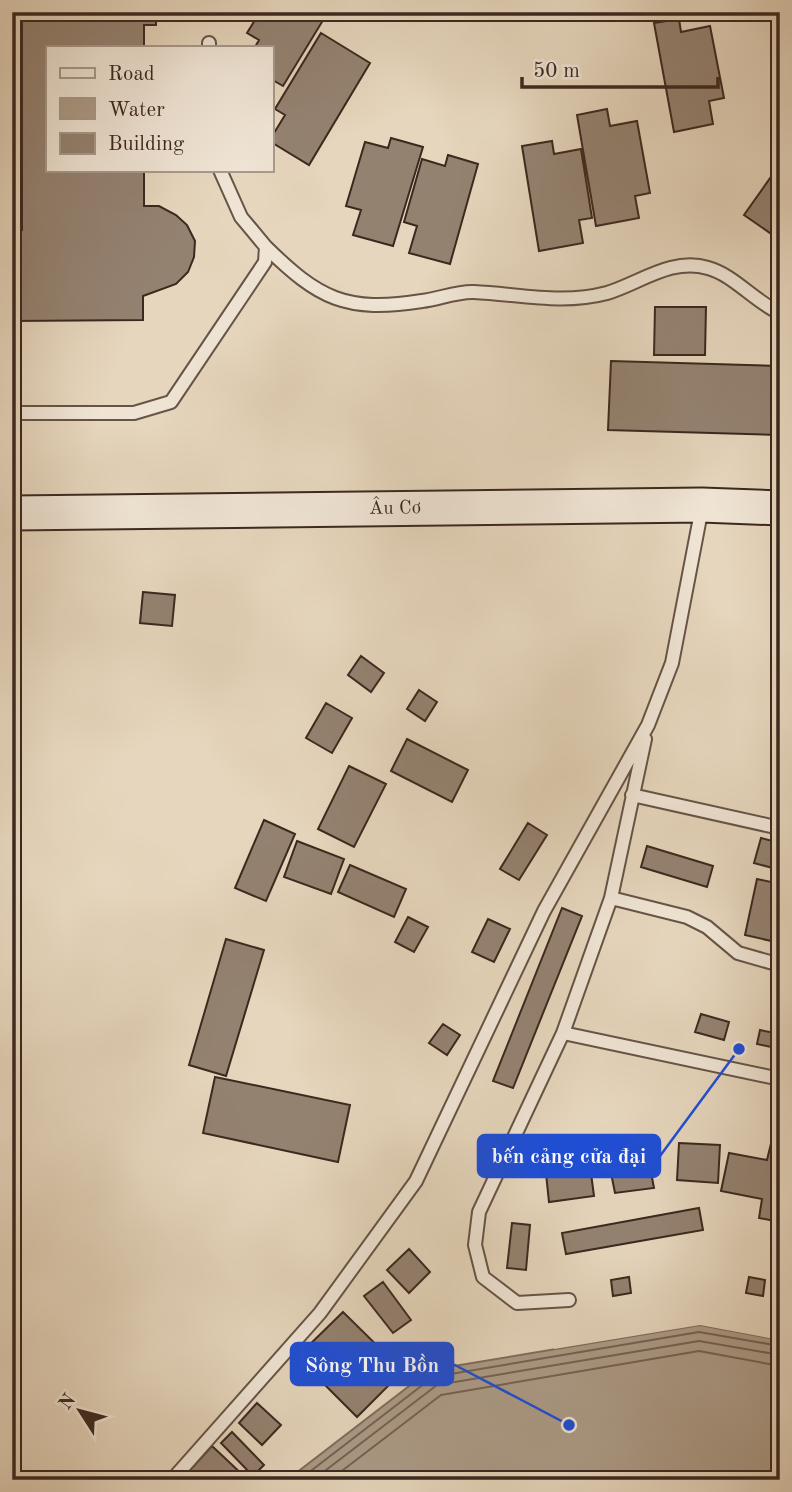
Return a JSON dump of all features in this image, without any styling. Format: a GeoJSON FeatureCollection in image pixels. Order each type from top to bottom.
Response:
{"type":"FeatureCollection","features":[{"type":"Feature","properties":{"kind":"main road","name":"Âu Cơ"},"geometry":{"type":"LineString","coordinates":[[12,513],[702,505],[780,508]]}},
{"type":"Feature","properties":{"kind":"lane"},"geometry":{"type":"LineString","coordinates":[[220,172],[242,217],[266,247],[302,282],[338,301],[397,305],[472,292],[559,299],[607,293],[645,276],[683,265],[709,268],[780,313]]}},
{"type":"Feature","properties":{"kind":"lane"},"geometry":{"type":"LineString","coordinates":[[12,413],[134,413],[171,402],[265,262],[266,247]]}},
{"type":"Feature","properties":{"kind":"lane"},"geometry":{"type":"LineString","coordinates":[[172,1480],[320,1313],[416,1181],[544,911],[648,725],[672,663],[702,505]]}},
{"type":"Feature","properties":{"kind":"lane"},"geometry":{"type":"LineString","coordinates":[[569,1300],[517,1303],[483,1277],[475,1245],[479,1212],[563,1033],[611,898],[648,725]]}},
{"type":"Feature","properties":{"kind":"lane"},"geometry":{"type":"LineString","coordinates":[[632,795],[780,828]]}},
{"type":"Feature","properties":{"kind":"lane"},"geometry":{"type":"LineString","coordinates":[[611,898],[687,917],[707,928],[738,953],[780,965]]}},
{"type":"Feature","properties":{"kind":"lane"},"geometry":{"type":"LineString","coordinates":[[563,1033],[780,1079]]}},
{"type":"Feature","properties":{"kind":"water"},"geometry":{"type":"Polygon","coordinates":[[[700,1325],[780,1340],[780,1480],[287,1480],[430,1370],[700,1325]]]}},
{"type":"Feature","properties":{"kind":"pier"},"geometry":{"type":"Polygon","coordinates":[[[699,1321],[780,1336],[780,1340],[700,1325],[554,1349],[553,1345],[699,1321]]]}},
{"type":"Feature","properties":{"kind":"building"},"geometry":{"type":"Polygon","coordinates":[[[22,12],[156,12],[156,25],[144,25],[144,46],[46,46],[46,172],[144,172],[144,206],[159,206],[176,215],[187,225],[195,241],[194,257],[188,272],[176,284],[143,296],[143,320],[12,321],[12,230],[22,230],[22,12]]]}},
{"type":"Feature","properties":{"kind":"building"},"geometry":{"type":"Polygon","coordinates":[[[260,12],[328,12],[283,86],[273,80],[273,46],[256,46],[259,40],[247,33],[260,12]]]}},
{"type":"Feature","properties":{"kind":"building"},"geometry":{"type":"Polygon","coordinates":[[[679,19],[681,32],[710,26],[724,98],[709,101],[713,124],[674,132],[654,23],[679,19]]]}},
{"type":"Feature","properties":{"kind":"building"},"geometry":{"type":"Polygon","coordinates":[[[321,33],[370,63],[309,165],[273,143],[273,135],[285,115],[275,109],[321,33]]]}},
{"type":"Feature","properties":{"kind":"building"},"geometry":{"type":"Polygon","coordinates":[[[607,109],[610,126],[637,121],[650,193],[635,196],[639,218],[596,226],[577,115],[607,109]]]}},
{"type":"Feature","properties":{"kind":"building"},"geometry":{"type":"Polygon","coordinates":[[[391,138],[423,147],[393,246],[353,235],[361,210],[346,206],[365,142],[388,148],[391,138]]]}},
{"type":"Feature","properties":{"kind":"building"},"geometry":{"type":"Polygon","coordinates":[[[552,141],[554,154],[581,149],[592,218],[579,220],[583,243],[539,251],[522,146],[552,141]]]}},
{"type":"Feature","properties":{"kind":"building"},"geometry":{"type":"Polygon","coordinates":[[[448,155],[478,164],[450,264],[409,253],[417,226],[404,222],[422,159],[445,166],[448,155]]]}},
{"type":"Feature","properties":{"kind":"building"},"geometry":{"type":"Polygon","coordinates":[[[780,164],[780,240],[744,215],[780,164]]]}},
{"type":"Feature","properties":{"kind":"building"},"geometry":{"type":"Polygon","coordinates":[[[655,307],[706,307],[705,355],[654,355],[655,307]]]}},
{"type":"Feature","properties":{"kind":"building"},"geometry":{"type":"Polygon","coordinates":[[[611,361],[780,366],[780,435],[608,430],[611,361]]]}},
{"type":"Feature","properties":{"kind":"building"},"geometry":{"type":"Polygon","coordinates":[[[143,592],[175,595],[172,626],[140,623],[143,592]]]}},
{"type":"Feature","properties":{"kind":"building"},"geometry":{"type":"Polygon","coordinates":[[[361,656],[384,673],[371,692],[348,675],[361,656]]]}},
{"type":"Feature","properties":{"kind":"building"},"geometry":{"type":"Polygon","coordinates":[[[419,690],[437,702],[425,721],[407,709],[419,690]]]}},
{"type":"Feature","properties":{"kind":"building"},"geometry":{"type":"Polygon","coordinates":[[[326,703],[352,718],[332,753],[306,738],[326,703]]]}},
{"type":"Feature","properties":{"kind":"building"},"geometry":{"type":"Polygon","coordinates":[[[407,739],[468,770],[452,802],[391,771],[407,739]]]}},
{"type":"Feature","properties":{"kind":"building"},"geometry":{"type":"Polygon","coordinates":[[[349,766],[386,784],[354,847],[318,829],[349,766]]]}},
{"type":"Feature","properties":{"kind":"building"},"geometry":{"type":"Polygon","coordinates":[[[264,820],[295,834],[266,901],[235,888],[264,820]]]}},
{"type":"Feature","properties":{"kind":"building"},"geometry":{"type":"Polygon","coordinates":[[[528,823],[547,835],[519,880],[500,869],[528,823]]]}},
{"type":"Feature","properties":{"kind":"building"},"geometry":{"type":"Polygon","coordinates":[[[761,838],[780,843],[780,870],[754,863],[761,838]]]}},
{"type":"Feature","properties":{"kind":"building"},"geometry":{"type":"Polygon","coordinates":[[[297,841],[344,859],[331,894],[284,877],[297,841]]]}},
{"type":"Feature","properties":{"kind":"building"},"geometry":{"type":"Polygon","coordinates":[[[647,846],[713,866],[707,887],[641,867],[647,846]]]}},
{"type":"Feature","properties":{"kind":"building"},"geometry":{"type":"Polygon","coordinates":[[[350,865],[406,889],[394,917],[338,892],[350,865]]]}},
{"type":"Feature","properties":{"kind":"building"},"geometry":{"type":"Polygon","coordinates":[[[757,879],[780,884],[780,943],[745,935],[757,879]]]}},
{"type":"Feature","properties":{"kind":"building"},"geometry":{"type":"Polygon","coordinates":[[[562,908],[582,916],[513,1088],[493,1081],[562,908]]]}},
{"type":"Feature","properties":{"kind":"building"},"geometry":{"type":"Polygon","coordinates":[[[408,917],[428,927],[414,952],[395,942],[408,917]]]}},
{"type":"Feature","properties":{"kind":"building"},"geometry":{"type":"Polygon","coordinates":[[[488,919],[510,929],[494,962],[472,952],[488,919]]]}},
{"type":"Feature","properties":{"kind":"building"},"geometry":{"type":"Polygon","coordinates":[[[226,939],[264,950],[226,1076],[189,1065],[226,939]]]}},
{"type":"Feature","properties":{"kind":"building"},"geometry":{"type":"Polygon","coordinates":[[[701,1014],[729,1022],[724,1040],[695,1032],[701,1014]]]}},
{"type":"Feature","properties":{"kind":"building"},"geometry":{"type":"Polygon","coordinates":[[[443,1024],[460,1035],[447,1055],[429,1043],[443,1024]]]}},
{"type":"Feature","properties":{"kind":"building"},"geometry":{"type":"Polygon","coordinates":[[[760,1030],[780,1034],[780,1049],[757,1044],[760,1030]]]}},
{"type":"Feature","properties":{"kind":"building"},"geometry":{"type":"Polygon","coordinates":[[[215,1077],[350,1105],[338,1162],[203,1133],[215,1077]]]}},
{"type":"Feature","properties":{"kind":"building"},"geometry":{"type":"Polygon","coordinates":[[[773,1135],[780,1136],[780,1222],[759,1218],[762,1199],[721,1191],[729,1153],[767,1160],[773,1135]]]}},
{"type":"Feature","properties":{"kind":"building"},"geometry":{"type":"Polygon","coordinates":[[[679,1143],[720,1145],[718,1183],[677,1180],[679,1143]]]}},
{"type":"Feature","properties":{"kind":"building"},"geometry":{"type":"Polygon","coordinates":[[[646,1147],[654,1188],[615,1193],[607,1153],[646,1147]]]}},
{"type":"Feature","properties":{"kind":"building"},"geometry":{"type":"Polygon","coordinates":[[[589,1158],[594,1196],[549,1202],[545,1164],[589,1158]]]}},
{"type":"Feature","properties":{"kind":"building"},"geometry":{"type":"Polygon","coordinates":[[[699,1208],[703,1230],[566,1254],[562,1233],[699,1208]]]}},
{"type":"Feature","properties":{"kind":"building"},"geometry":{"type":"Polygon","coordinates":[[[512,1223],[530,1225],[526,1270],[507,1268],[512,1223]]]}},
{"type":"Feature","properties":{"kind":"building"},"geometry":{"type":"Polygon","coordinates":[[[409,1249],[430,1272],[409,1293],[387,1270],[409,1249]]]}},
{"type":"Feature","properties":{"kind":"building"},"geometry":{"type":"Polygon","coordinates":[[[629,1277],[631,1293],[613,1296],[611,1280],[629,1277]]]}},
{"type":"Feature","properties":{"kind":"building"},"geometry":{"type":"Polygon","coordinates":[[[749,1277],[765,1280],[763,1296],[746,1293],[749,1277]]]}},
{"type":"Feature","properties":{"kind":"building"},"geometry":{"type":"Polygon","coordinates":[[[383,1282],[411,1320],[393,1333],[364,1296],[383,1282]]]}},
{"type":"Feature","properties":{"kind":"building"},"geometry":{"type":"Polygon","coordinates":[[[343,1312],[403,1371],[357,1417],[297,1357],[343,1312]]]}},
{"type":"Feature","properties":{"kind":"building"},"geometry":{"type":"Polygon","coordinates":[[[257,1403],[281,1425],[262,1445],[239,1423],[257,1403]]]}},
{"type":"Feature","properties":{"kind":"building"},"geometry":{"type":"Polygon","coordinates":[[[232,1432],[264,1465],[253,1476],[221,1443],[232,1432]]]}},
{"type":"Feature","properties":{"kind":"building"},"geometry":{"type":"Polygon","coordinates":[[[212,1446],[245,1477],[242,1480],[200,1480],[190,1470],[212,1446]]]}},
{"type":"Feature","properties":{"kind":"place","name":"bến cảng cửa đại"},"geometry":{"type":"Point","coordinates":[739,1049]}},
{"type":"Feature","properties":{"kind":"place","name":"Sông Thu Bồn"},"geometry":{"type":"Point","coordinates":[569,1425]}}]}
